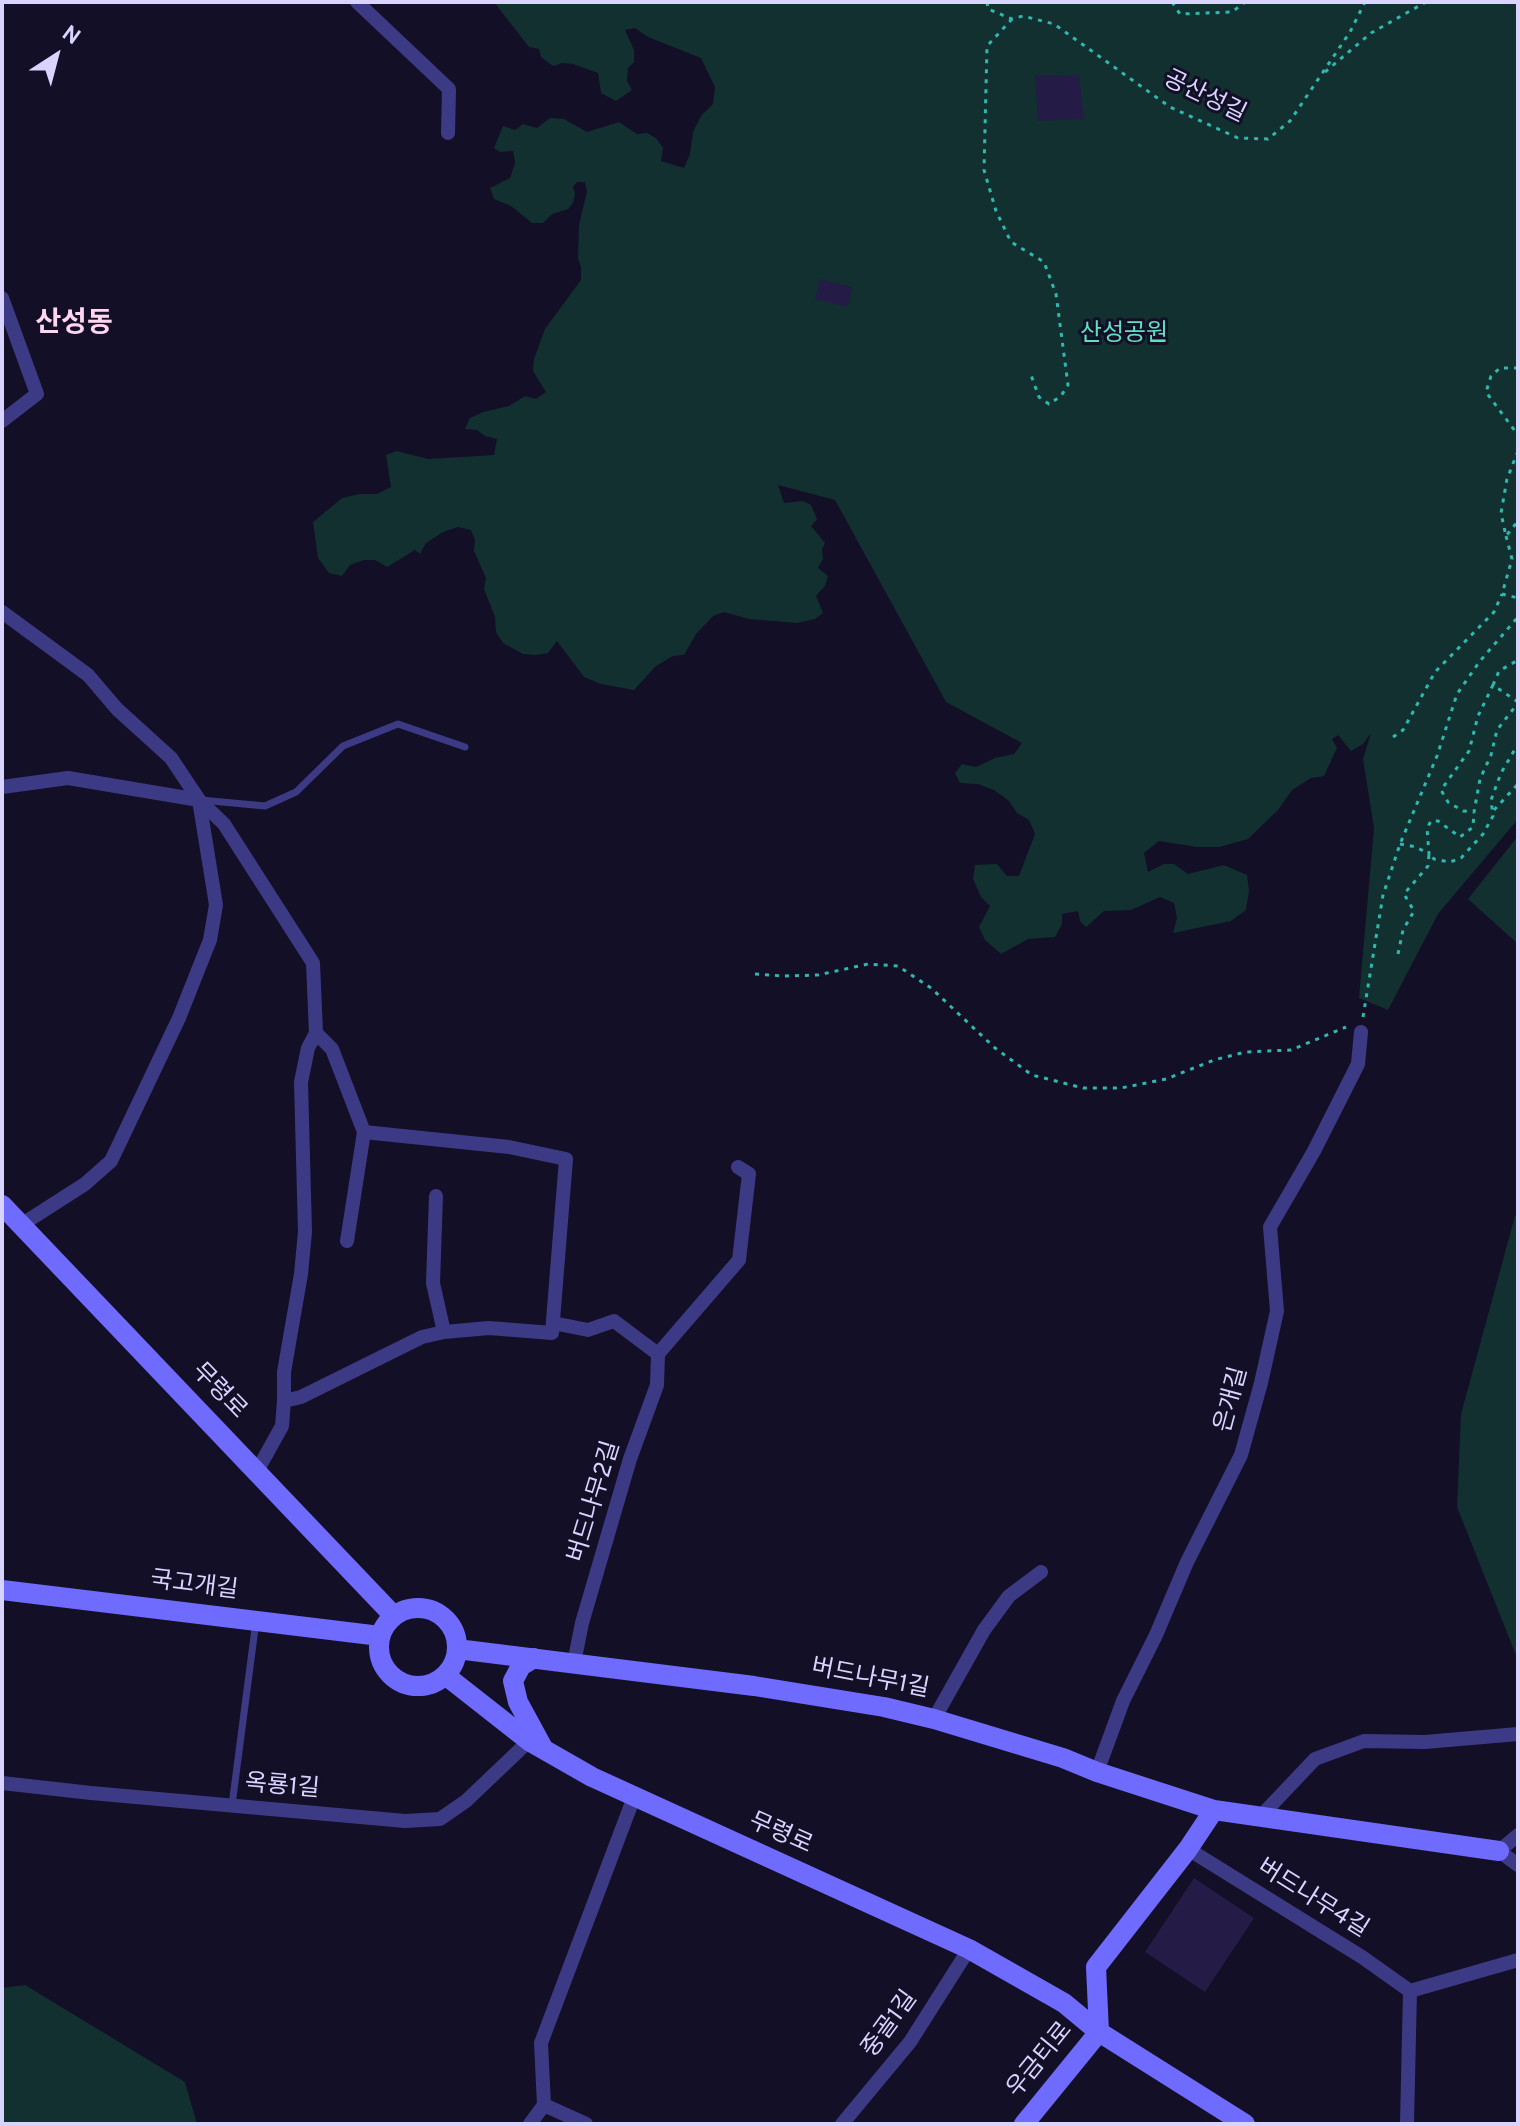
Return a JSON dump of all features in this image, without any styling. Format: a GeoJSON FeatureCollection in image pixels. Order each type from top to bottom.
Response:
{"type":"FeatureCollection","features":[{"type":"Feature","properties":{"kind":"main road","name":"무령로"},"geometry":{"type":"LineString","coordinates":[[2,1205],[394,1616]]}},
{"type":"Feature","properties":{"kind":"main road","name":"국고개길"},"geometry":{"type":"LineString","coordinates":[[2,1590],[380,1636]]}},
{"type":"Feature","properties":{"kind":"main road"},"geometry":{"type":"LineString","coordinates":[[405,1610],[430,1610],[441,1616],[455,1636],[455,1658],[445,1675],[435,1683],[410,1686],[398,1681],[381,1661],[378,1649],[380,1636],[394,1616],[405,1610]]}},
{"type":"Feature","properties":{"kind":"main road","name":"버드나무1길"},"geometry":{"type":"LineString","coordinates":[[457,1649],[754,1686],[884,1707],[1063,1758],[1214,1810],[1499,1851]]}},
{"type":"Feature","properties":{"kind":"main road"},"geometry":{"type":"LineString","coordinates":[[534,1658],[521,1666],[513,1681],[518,1702],[537,1746]]}},
{"type":"Feature","properties":{"kind":"main road","name":"무령로"},"geometry":{"type":"LineString","coordinates":[[445,1675],[537,1746],[634,1797],[969,1949],[1064,2003],[1099,2032],[1245,2124]]}},
{"type":"Feature","properties":{"kind":"main road"},"geometry":{"type":"LineString","coordinates":[[1099,2032],[1096,1967],[1188,1849],[1214,1810]]}},
{"type":"Feature","properties":{"kind":"main road","name":"우금티로"},"geometry":{"type":"LineString","coordinates":[[1024,2124],[1099,2032]]}},
{"type":"Feature","properties":{"kind":"street"},"geometry":{"type":"LineString","coordinates":[[357,2],[449,89],[448,133]]}},
{"type":"Feature","properties":{"kind":"street"},"geometry":{"type":"LineString","coordinates":[[2,298],[37,394],[2,421]]}},
{"type":"Feature","properties":{"kind":"street"},"geometry":{"type":"LineString","coordinates":[[2,612],[88,675],[117,709],[171,758],[199,800],[224,824],[313,963],[316,1033],[308,1048],[301,1082],[305,1232],[301,1274],[284,1372],[282,1426],[257,1471]]}},
{"type":"Feature","properties":{"kind":"street"},"geometry":{"type":"LineString","coordinates":[[2,787],[68,778],[199,800]]}},
{"type":"Feature","properties":{"kind":"street"},"geometry":{"type":"LineString","coordinates":[[21,1225],[85,1184],[111,1161],[179,1018],[210,940],[216,905],[199,800]]}},
{"type":"Feature","properties":{"kind":"street","name":"은개길"},"geometry":{"type":"LineString","coordinates":[[1097,1772],[1123,1701],[1187,1562],[1241,1455],[1277,1311],[1270,1227],[1314,1151],[1358,1064],[1361,1032]]}},
{"type":"Feature","properties":{"kind":"street"},"geometry":{"type":"LineString","coordinates":[[316,1033],[332,1049],[364,1132],[347,1241]]}},
{"type":"Feature","properties":{"kind":"street"},"geometry":{"type":"LineString","coordinates":[[284,1401],[301,1397],[422,1337],[489,1328],[552,1333],[566,1159],[509,1147],[364,1132]]}},
{"type":"Feature","properties":{"kind":"street"},"geometry":{"type":"LineString","coordinates":[[553,1323],[588,1330],[614,1321],[658,1354],[739,1260],[749,1174],[738,1167]]}},
{"type":"Feature","properties":{"kind":"street"},"geometry":{"type":"LineString","coordinates":[[436,1196],[433,1283],[444,1332]]}},
{"type":"Feature","properties":{"kind":"street","name":"버드나무2길"},"geometry":{"type":"LineString","coordinates":[[574,1663],[582,1623],[630,1459],[657,1385],[658,1354]]}},
{"type":"Feature","properties":{"kind":"street"},"geometry":{"type":"LineString","coordinates":[[934,1719],[984,1630],[1009,1596],[1041,1572]]}},
{"type":"Feature","properties":{"kind":"street"},"geometry":{"type":"LineString","coordinates":[[1261,1816],[1315,1759],[1364,1741],[1425,1742],[1518,1734]]}},
{"type":"Feature","properties":{"kind":"street","name":"옥룡1길"},"geometry":{"type":"LineString","coordinates":[[2,1783],[405,1821],[440,1819],[537,1746]]}},
{"type":"Feature","properties":{"kind":"street"},"geometry":{"type":"LineString","coordinates":[[530,2124],[544,2105],[541,2043],[634,1797]]}},
{"type":"Feature","properties":{"kind":"street"},"geometry":{"type":"LineString","coordinates":[[1518,1835],[1499,1851],[1518,1865]]}},
{"type":"Feature","properties":{"kind":"street","name":"버드나무4길"},"geometry":{"type":"LineString","coordinates":[[1188,1849],[1362,1957],[1410,1991]]}},
{"type":"Feature","properties":{"kind":"street","name":"중골1길"},"geometry":{"type":"LineString","coordinates":[[842,2124],[910,2042],[969,1949]]}},
{"type":"Feature","properties":{"kind":"street"},"geometry":{"type":"LineString","coordinates":[[1407,2124],[1410,1991],[1518,1960]]}},
{"type":"Feature","properties":{"kind":"street"},"geometry":{"type":"LineString","coordinates":[[544,2105],[586,2124]]}},
{"type":"Feature","properties":{"kind":"lane"},"geometry":{"type":"LineString","coordinates":[[199,800],[265,806],[296,792],[343,746],[398,724],[465,747]]}},
{"type":"Feature","properties":{"kind":"lane"},"geometry":{"type":"LineString","coordinates":[[232,1805],[256,1621]]}},
{"type":"Feature","properties":{"kind":"path","name":"공산성길"},"geometry":{"type":"LineString","coordinates":[[987,2],[988,9],[1012,19],[1023,16],[1054,24],[1170,107],[1238,138],[1268,139],[1290,121],[1350,32],[1365,2]]}},
{"type":"Feature","properties":{"kind":"path"},"geometry":{"type":"LineString","coordinates":[[1172,2],[1180,14],[1232,12],[1245,2]]}},
{"type":"Feature","properties":{"kind":"path"},"geometry":{"type":"LineString","coordinates":[[1319,77],[1371,33],[1426,2]]}},
{"type":"Feature","properties":{"kind":"path"},"geometry":{"type":"LineString","coordinates":[[1012,19],[987,46],[984,170],[996,211],[1011,242],[1044,262],[1056,294],[1068,385],[1061,396],[1049,404],[1039,397],[1031,375]]}},
{"type":"Feature","properties":{"kind":"path"},"geometry":{"type":"LineString","coordinates":[[1518,368],[1500,368],[1491,376],[1486,392],[1518,435]]}},
{"type":"Feature","properties":{"kind":"path"},"geometry":{"type":"LineString","coordinates":[[1393,737],[1408,722],[1435,672],[1494,612],[1502,594],[1512,559],[1501,513],[1507,479],[1518,451]]}},
{"type":"Feature","properties":{"kind":"path"},"geometry":{"type":"LineString","coordinates":[[1506,536],[1518,521]]}},
{"type":"Feature","properties":{"kind":"path"},"geometry":{"type":"LineString","coordinates":[[1502,594],[1518,598]]}},
{"type":"Feature","properties":{"kind":"path"},"geometry":{"type":"LineString","coordinates":[[755,974],[818,975],[868,964],[898,966],[931,988],[995,1048],[1032,1075],[1083,1088],[1121,1088],[1166,1079],[1214,1060],[1245,1052],[1291,1050],[1349,1026],[1361,1032],[1383,895],[1400,844],[1437,756],[1457,694],[1480,661],[1518,617]]}},
{"type":"Feature","properties":{"kind":"path"},"geometry":{"type":"LineString","coordinates":[[1474,812],[1463,811],[1448,802],[1441,790],[1469,751],[1478,716],[1499,671],[1518,660]]}},
{"type":"Feature","properties":{"kind":"path"},"geometry":{"type":"LineString","coordinates":[[1398,954],[1403,930],[1414,911],[1404,894],[1428,866],[1427,828],[1431,821],[1438,821],[1460,837],[1473,827],[1480,779],[1491,755],[1497,730],[1518,703],[1493,685]]}},
{"type":"Feature","properties":{"kind":"path"},"geometry":{"type":"LineString","coordinates":[[1492,812],[1491,800],[1501,773],[1518,744]]}},
{"type":"Feature","properties":{"kind":"path"},"geometry":{"type":"LineString","coordinates":[[1400,844],[1416,847],[1434,859],[1450,862],[1461,858],[1483,834],[1492,812],[1518,784]]}},
{"type":"Feature","properties":{"kind":"green space","name":"산성공원"},"geometry":{"type":"Polygon","coordinates":[[[494,2],[1518,2],[1518,819],[1438,914],[1388,1010],[1359,998],[1374,828],[1363,759],[1371,733],[1363,744],[1351,751],[1338,735],[1332,739],[1337,748],[1324,776],[1311,778],[1292,790],[1278,810],[1248,839],[1219,847],[1159,841],[1144,853],[1148,872],[1164,864],[1174,864],[1188,874],[1224,865],[1247,875],[1249,891],[1246,910],[1231,921],[1173,933],[1177,918],[1174,903],[1160,897],[1131,910],[1104,911],[1086,927],[1080,921],[1078,911],[1062,914],[1062,924],[1055,937],[1028,939],[1001,954],[985,940],[979,927],[990,906],[981,897],[973,879],[975,865],[997,864],[1007,876],[1019,876],[1035,834],[1029,820],[1017,813],[1009,801],[994,790],[978,784],[960,783],[955,773],[962,764],[976,767],[1014,754],[1022,743],[946,702],[835,500],[778,485],[784,503],[803,501],[811,505],[817,519],[811,526],[825,543],[818,568],[828,576],[825,586],[816,596],[823,613],[815,619],[797,623],[749,619],[724,612],[713,616],[696,634],[684,655],[673,656],[656,666],[634,690],[601,684],[584,677],[557,641],[548,653],[535,655],[523,654],[503,643],[496,632],[495,617],[484,589],[486,578],[474,551],[475,540],[471,530],[458,527],[443,532],[426,543],[420,554],[415,550],[387,567],[375,560],[364,560],[350,565],[342,576],[329,573],[318,558],[313,522],[342,498],[377,494],[391,487],[386,455],[397,451],[428,459],[494,455],[497,439],[477,430],[465,429],[470,418],[509,406],[525,396],[536,399],[546,392],[533,371],[534,359],[545,329],[581,280],[579,225],[587,191],[585,182],[577,182],[573,187],[573,203],[568,209],[552,214],[543,223],[532,223],[511,206],[494,199],[490,188],[510,178],[515,163],[513,151],[500,152],[494,148],[503,126],[515,130],[523,124],[537,128],[550,118],[564,119],[587,132],[619,122],[637,134],[647,133],[656,138],[663,148],[661,161],[684,168],[690,154],[693,132],[701,116],[713,104],[715,87],[701,58],[648,37],[635,28],[625,30],[634,50],[634,62],[628,68],[627,81],[632,90],[616,101],[601,93],[598,73],[573,64],[553,66],[541,57],[539,49],[529,47],[494,2]]]}},
{"type":"Feature","properties":{"kind":"green space"},"geometry":{"type":"Polygon","coordinates":[[[1518,836],[1518,944],[1468,899],[1518,836]]]}},
{"type":"Feature","properties":{"kind":"green space"},"geometry":{"type":"Polygon","coordinates":[[[1518,1215],[1518,1660],[1457,1507],[1461,1414],[1515,1216],[1518,1215]]]}},
{"type":"Feature","properties":{"kind":"green space"},"geometry":{"type":"Polygon","coordinates":[[[25,1985],[185,2082],[197,2124],[2,2124],[2,1988],[25,1985]]]}},
{"type":"Feature","properties":{"kind":"building"},"geometry":{"type":"Polygon","coordinates":[[[1035,75],[1079,76],[1084,119],[1038,121],[1035,75]]]}},
{"type":"Feature","properties":{"kind":"building"},"geometry":{"type":"Polygon","coordinates":[[[820,279],[852,287],[848,307],[815,299],[820,279]]]}},
{"type":"Feature","properties":{"kind":"building"},"geometry":{"type":"Polygon","coordinates":[[[1194,1878],[1254,1918],[1205,1992],[1145,1952],[1194,1878]]]}},
{"type":"Feature","properties":{"kind":"district","name":"산성동"},"geometry":{"type":"Point","coordinates":[74,325]}}]}
